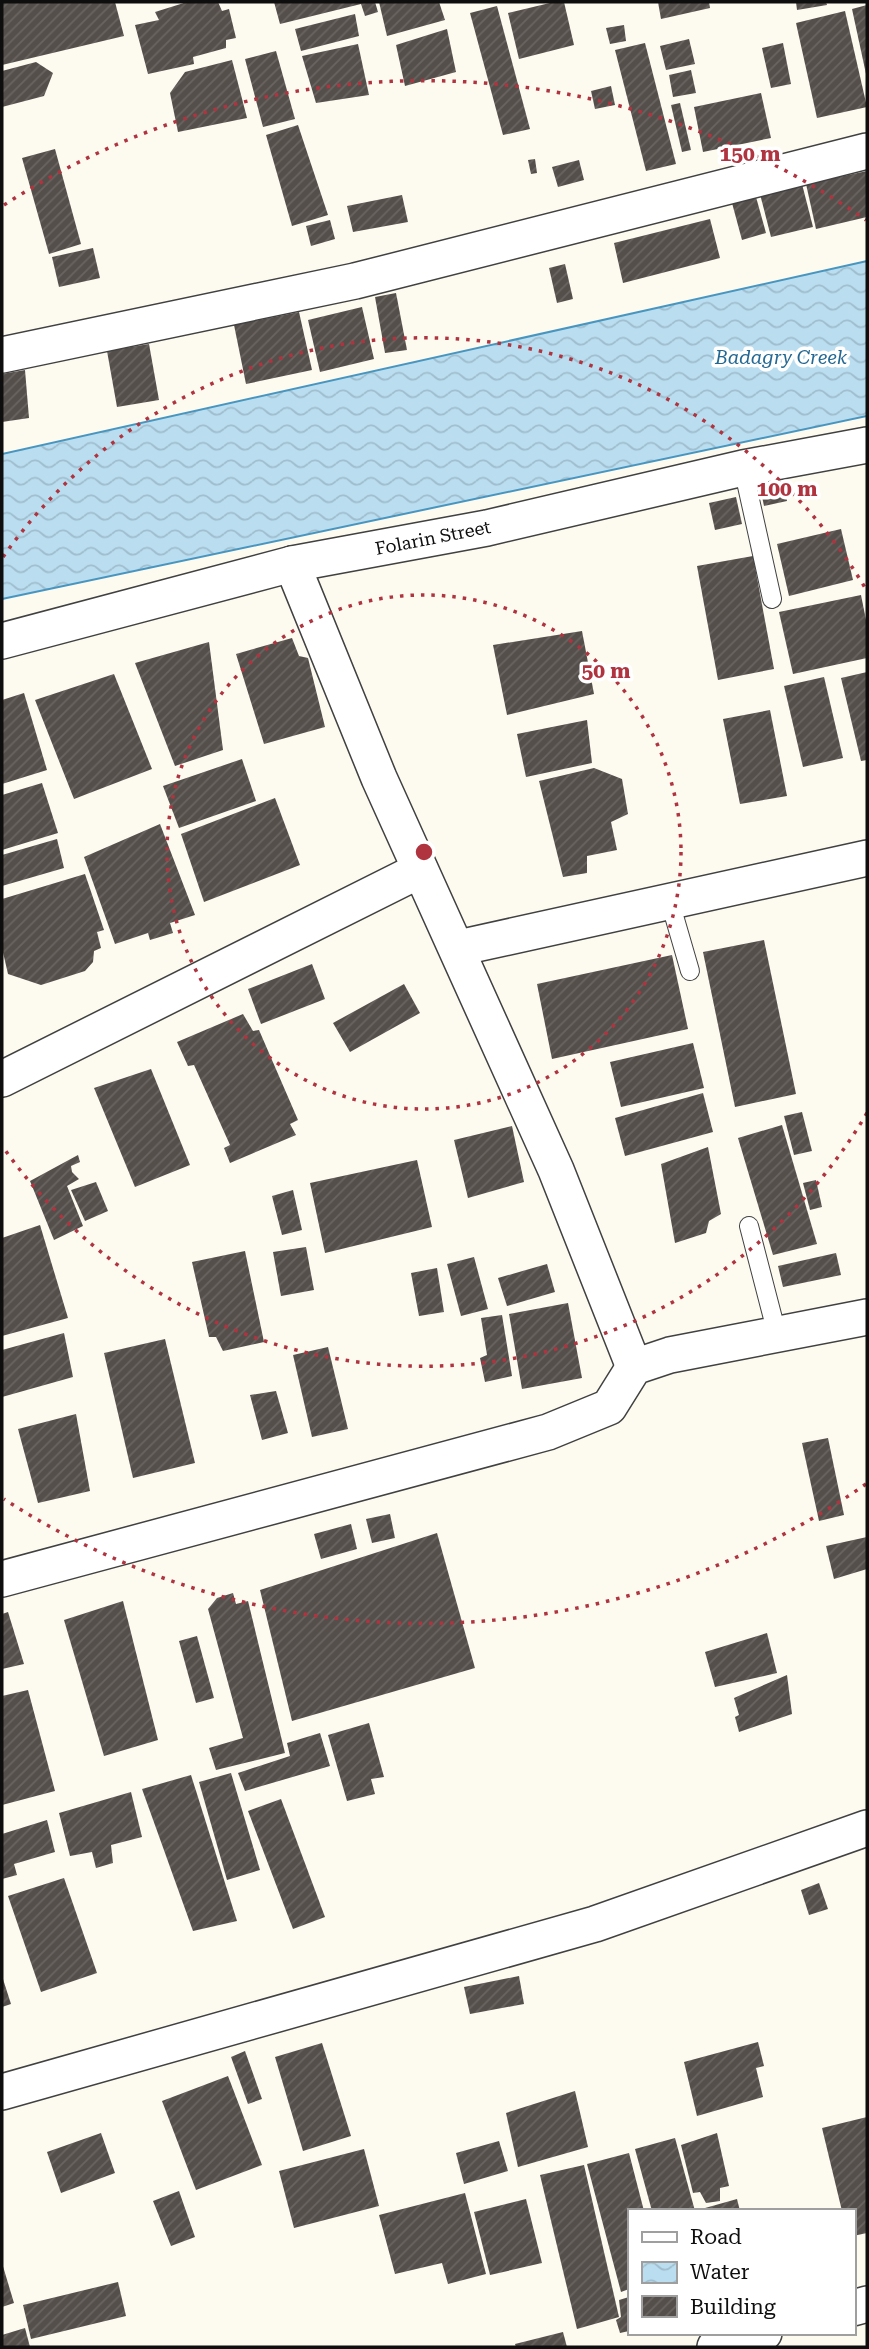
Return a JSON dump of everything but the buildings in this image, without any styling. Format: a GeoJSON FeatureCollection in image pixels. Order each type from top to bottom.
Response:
{"type":"FeatureCollection","features":[{"type":"Feature","properties":{"kind":"street"},"geometry":{"type":"LineString","coordinates":[[4,348],[355,281],[867,151]]}},
{"type":"Feature","properties":{"kind":"street","name":"Folarin Street"},"geometry":{"type":"LineString","coordinates":[[2,641],[292,564],[487,528],[743,468],[867,445]]}},
{"type":"Feature","properties":{"kind":"street"},"geometry":{"type":"LineString","coordinates":[[292,564],[420,870],[458,948],[556,1170],[634,1367]]}},
{"type":"Feature","properties":{"kind":"street"},"geometry":{"type":"LineString","coordinates":[[458,948],[867,858]]}},
{"type":"Feature","properties":{"kind":"street"},"geometry":{"type":"LineString","coordinates":[[2,1079],[420,870]]}},
{"type":"Feature","properties":{"kind":"street"},"geometry":{"type":"LineString","coordinates":[[2,1579],[548,1432],[609,1407],[634,1367],[670,1355],[867,1317]]}},
{"type":"Feature","properties":{"kind":"street"},"geometry":{"type":"LineString","coordinates":[[2,2092],[595,1924],[867,1828]]}},
{"type":"Feature","properties":{"kind":"street"},"geometry":{"type":"LineString","coordinates":[[715,2347],[757,2335]]}},
{"type":"Feature","properties":{"kind":"lane"},"geometry":{"type":"LineString","coordinates":[[743,468],[772,599]]}},
{"type":"Feature","properties":{"kind":"lane"},"geometry":{"type":"LineString","coordinates":[[670,902],[690,971]]}},
{"type":"Feature","properties":{"kind":"lane"},"geometry":{"type":"LineString","coordinates":[[749,1226],[777,1334]]}},
{"type":"Feature","properties":{"kind":"water","name":"Badagry Creek"},"geometry":{"type":"Polygon","coordinates":[[[867,261],[867,416],[2,599],[2,454],[867,261]]]}}]}
